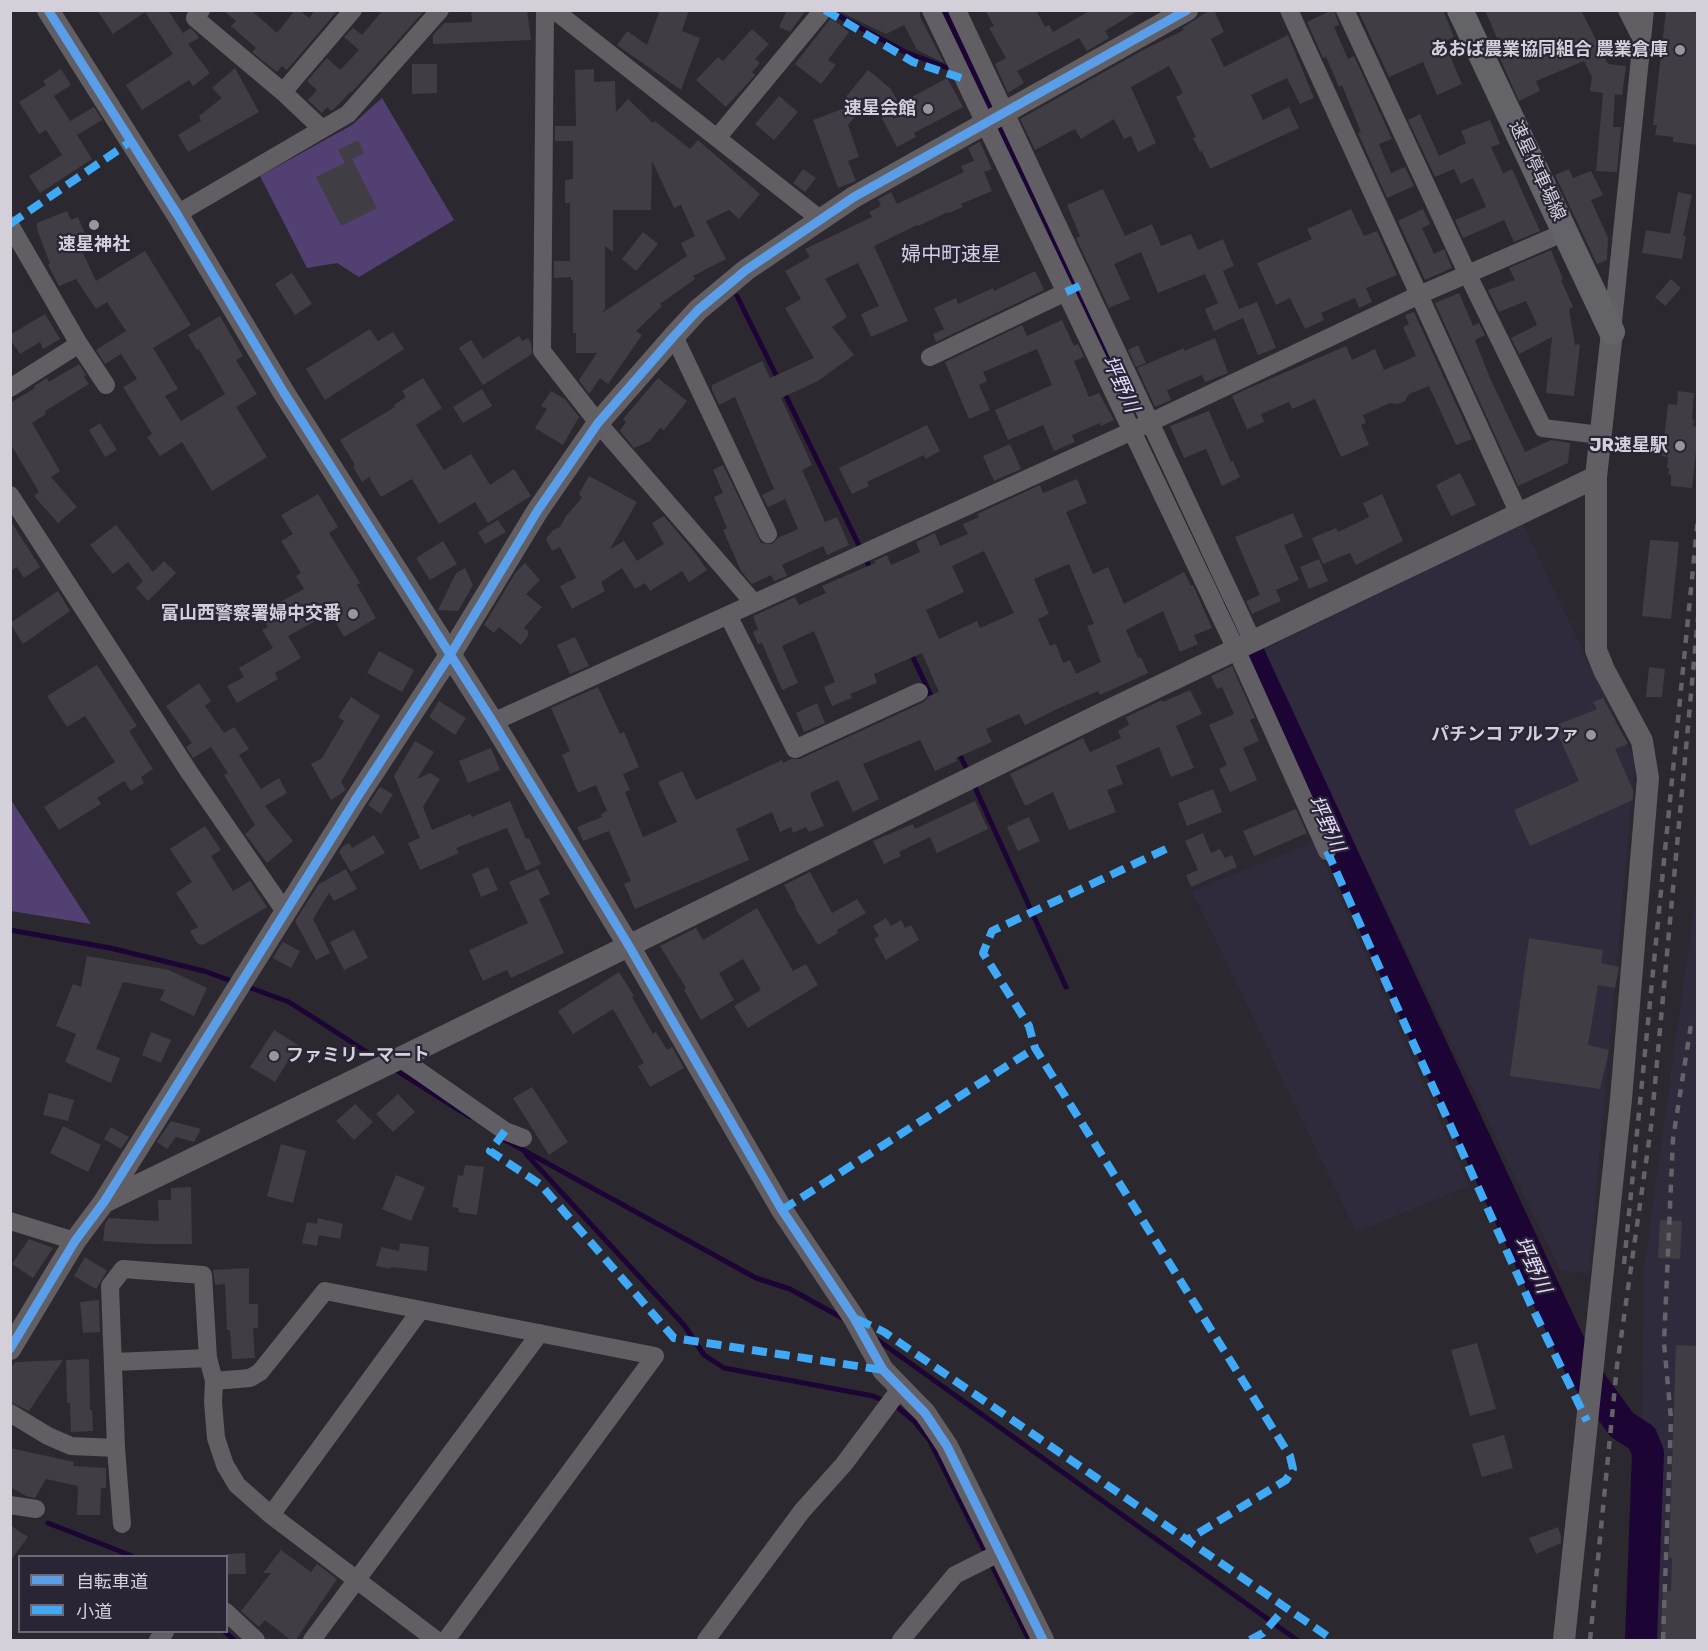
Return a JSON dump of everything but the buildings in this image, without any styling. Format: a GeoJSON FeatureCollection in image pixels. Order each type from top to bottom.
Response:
{"type":"FeatureCollection","features":[{"type":"Feature","properties":{"kind":"main road","name":"速星停車場線"},"geometry":{"type":"LineString","coordinates":[[1460,10],[1612,332]]}},
{"type":"Feature","properties":{"kind":"street"},"geometry":{"type":"LineString","coordinates":[[48,10],[177,214],[284,393],[493,723],[629,946],[782,1210],[854,1318],[883,1370],[925,1413],[947,1446],[1043,1641]]}},
{"type":"Feature","properties":{"kind":"street"},"geometry":{"type":"LineString","coordinates":[[201,10],[195,18],[283,92],[322,129]]}},
{"type":"Feature","properties":{"kind":"street"},"geometry":{"type":"LineString","coordinates":[[283,92],[353,10]]}},
{"type":"Feature","properties":{"kind":"street"},"geometry":{"type":"LineString","coordinates":[[177,214],[348,114],[440,10]]}},
{"type":"Feature","properties":{"kind":"street"},"geometry":{"type":"LineString","coordinates":[[545,10],[542,351],[598,423],[754,603]]}},
{"type":"Feature","properties":{"kind":"street"},"geometry":{"type":"LineString","coordinates":[[554,10],[820,219]]}},
{"type":"Feature","properties":{"kind":"street"},"geometry":{"type":"LineString","coordinates":[[717,138],[823,10]]}},
{"type":"Feature","properties":{"kind":"street"},"geometry":{"type":"LineString","coordinates":[[931,10],[996,118],[1151,421],[1245,645],[1327,851]]}},
{"type":"Feature","properties":{"kind":"street"},"geometry":{"type":"LineString","coordinates":[[957,10],[996,118],[1066,292],[1132,431],[1245,645]]}},
{"type":"Feature","properties":{"kind":"street"},"geometry":{"type":"LineString","coordinates":[[10,1349],[75,1240],[104,1202],[356,799],[450,655],[532,519],[598,423],[674,336],[698,310],[746,270],[854,197],[1187,10]]}},
{"type":"Feature","properties":{"kind":"street"},"geometry":{"type":"LineString","coordinates":[[1289,10],[1518,514]]}},
{"type":"Feature","properties":{"kind":"street"},"geometry":{"type":"LineString","coordinates":[[1345,10],[1467,273],[1543,428],[1600,435]]}},
{"type":"Feature","properties":{"kind":"street"},"geometry":{"type":"LineString","coordinates":[[1627,10],[1642,40]]}},
{"type":"Feature","properties":{"kind":"street"},"geometry":{"type":"LineString","coordinates":[[1563,1641],[1621,1099],[1648,777],[1642,741],[1604,670],[1596,650],[1596,477],[1645,10]]}},
{"type":"Feature","properties":{"kind":"street"},"geometry":{"type":"LineString","coordinates":[[10,225],[79,344],[106,385]]}},
{"type":"Feature","properties":{"kind":"street"},"geometry":{"type":"LineString","coordinates":[[493,723],[1132,431],[1419,295],[1565,231]]}},
{"type":"Feature","properties":{"kind":"street"},"geometry":{"type":"LineString","coordinates":[[930,357],[1066,292]]}},
{"type":"Feature","properties":{"kind":"street"},"geometry":{"type":"LineString","coordinates":[[674,336],[768,534]]}},
{"type":"Feature","properties":{"kind":"street"},"geometry":{"type":"LineString","coordinates":[[10,388],[79,344]]}},
{"type":"Feature","properties":{"kind":"street"},"geometry":{"type":"LineString","coordinates":[[104,1202],[1245,645],[1596,477]]}},
{"type":"Feature","properties":{"kind":"street"},"geometry":{"type":"LineString","coordinates":[[10,495],[189,772],[286,913]]}},
{"type":"Feature","properties":{"kind":"street"},"geometry":{"type":"LineString","coordinates":[[728,615],[795,749],[919,692]]}},
{"type":"Feature","properties":{"kind":"street"},"geometry":{"type":"LineString","coordinates":[[397,1060],[505,1131],[523,1138]]}},
{"type":"Feature","properties":{"kind":"street"},"geometry":{"type":"LineString","coordinates":[[10,1221],[75,1240]]}},
{"type":"Feature","properties":{"kind":"street"},"geometry":{"type":"LineString","coordinates":[[122,1524],[116,1448],[110,1286],[123,1269],[203,1275],[208,1358],[214,1381],[216,1438],[225,1465],[237,1485],[271,1515],[436,1641]]}},
{"type":"Feature","properties":{"kind":"street"},"geometry":{"type":"LineString","coordinates":[[214,1381],[250,1378],[260,1372],[325,1291],[655,1356],[446,1641]]}},
{"type":"Feature","properties":{"kind":"street"},"geometry":{"type":"LineString","coordinates":[[271,1515],[420,1311]]}},
{"type":"Feature","properties":{"kind":"street"},"geometry":{"type":"LineString","coordinates":[[312,1641],[540,1333]]}},
{"type":"Feature","properties":{"kind":"street"},"geometry":{"type":"LineString","coordinates":[[114,1362],[208,1358]]}},
{"type":"Feature","properties":{"kind":"street"},"geometry":{"type":"LineString","coordinates":[[706,1641],[802,1511],[844,1464],[900,1389]]}},
{"type":"Feature","properties":{"kind":"street"},"geometry":{"type":"LineString","coordinates":[[10,1413],[48,1436],[71,1446],[116,1448]]}},
{"type":"Feature","properties":{"kind":"street"},"geometry":{"type":"LineString","coordinates":[[10,1505],[36,1509]]}},
{"type":"Feature","properties":{"kind":"street"},"geometry":{"type":"LineString","coordinates":[[907,1638],[955,1575],[999,1553]]}},
{"type":"Feature","properties":{"kind":"street"},"geometry":{"type":"LineString","coordinates":[[228,1614],[256,1641]]}},
{"type":"Feature","properties":{"kind":"shaded area"},"geometry":{"type":"Polygon","coordinates":[[[382,98],[454,220],[359,277],[337,263],[307,268],[260,176],[352,125],[382,98]]]}},
{"type":"Feature","properties":{"kind":"shaded area"},"geometry":{"type":"Polygon","coordinates":[[[1523,524],[1635,761],[1589,1274],[1560,1270],[1262,651],[1523,524]]]}},
{"type":"Feature","properties":{"kind":"shaded area"},"geometry":{"type":"Polygon","coordinates":[[[11,800],[91,924],[11,911],[11,800]]]}},
{"type":"Feature","properties":{"kind":"shaded area"},"geometry":{"type":"Polygon","coordinates":[[[1315,842],[1469,1186],[1356,1232],[1192,891],[1315,842]]]}},
{"type":"Feature","properties":{"kind":"shaded area"},"geometry":{"type":"Polygon","coordinates":[[[1697,886],[1697,1640],[1639,1640],[1644,1268],[1697,886]]]}},
{"type":"Feature","properties":{"kind":"waterway"},"geometry":{"type":"LineString","coordinates":[[828,10],[905,52],[953,70]]}},
{"type":"Feature","properties":{"kind":"waterway","name":"坪野川"},"geometry":{"type":"LineString","coordinates":[[946,10],[1120,378]]}},
{"type":"Feature","properties":{"kind":"waterway","name":"坪野川"},"geometry":{"type":"LineString","coordinates":[[968,75],[978,79]]}},
{"type":"Feature","properties":{"kind":"waterway"},"geometry":{"type":"LineString","coordinates":[[737,296],[779,381]]}},
{"type":"Feature","properties":{"kind":"waterway"},"geometry":{"type":"LineString","coordinates":[[784,392],[872,572]]}},
{"type":"Feature","properties":{"kind":"waterway","name":"坪野川"},"geometry":{"type":"LineString","coordinates":[[1231,616],[1581,1369],[1622,1425],[1642,1438],[1648,1453],[1641,1640]]}},
{"type":"Feature","properties":{"kind":"waterway"},"geometry":{"type":"LineString","coordinates":[[910,651],[934,702]]}},
{"type":"Feature","properties":{"kind":"waterway"},"geometry":{"type":"LineString","coordinates":[[958,751],[968,772]]}},
{"type":"Feature","properties":{"kind":"waterway"},"geometry":{"type":"LineString","coordinates":[[973,783],[1066,987]]}},
{"type":"Feature","properties":{"kind":"waterway"},"geometry":{"type":"LineString","coordinates":[[10,930],[110,948],[204,971],[234,982]]}},
{"type":"Feature","properties":{"kind":"waterway"},"geometry":{"type":"LineString","coordinates":[[245,986],[289,1002],[381,1061]]}},
{"type":"Feature","properties":{"kind":"waterway"},"geometry":{"type":"LineString","coordinates":[[394,1069],[470,1117]]}},
{"type":"Feature","properties":{"kind":"waterway"},"geometry":{"type":"LineString","coordinates":[[505,1140],[756,1278],[790,1289],[844,1319]]}},
{"type":"Feature","properties":{"kind":"waterway"},"geometry":{"type":"LineString","coordinates":[[526,1154],[684,1325],[704,1355],[724,1368],[873,1396],[896,1406],[914,1421],[930,1441],[1029,1640]]}},
{"type":"Feature","properties":{"kind":"waterway"},"geometry":{"type":"LineString","coordinates":[[875,1338],[1297,1640]]}},
{"type":"Feature","properties":{"kind":"waterway"},"geometry":{"type":"LineString","coordinates":[[48,1523],[129,1555]]}},
{"type":"Feature","properties":{"kind":"waterway"},"geometry":{"type":"LineString","coordinates":[[226,1633],[234,1640]]}},
{"type":"Feature","properties":{"kind":"railway"},"geometry":{"type":"LineString","coordinates":[[1624,1264],[1698,518]]}},
{"type":"Feature","properties":{"kind":"railway"},"geometry":{"type":"LineString","coordinates":[[1590,1640],[1617,1366],[1651,1127],[1698,618]]}},
{"type":"Feature","properties":{"kind":"railway"},"geometry":{"type":"LineString","coordinates":[[1663,1640],[1671,1419],[1664,1343],[1673,1139],[1692,1018]]}},
{"type":"Feature","properties":{"kind":"marked path"},"geometry":{"type":"LineString","coordinates":[[825,10],[913,62],[964,79]]}},
{"type":"Feature","properties":{"kind":"marked path"},"geometry":{"type":"LineString","coordinates":[[10,224],[130,142]]}},
{"type":"Feature","properties":{"kind":"marked path"},"geometry":{"type":"LineString","coordinates":[[1066,292],[1086,283]]}},
{"type":"Feature","properties":{"kind":"marked path"},"geometry":{"type":"LineString","coordinates":[[1166,849],[992,931],[983,953],[1029,1026],[1035,1048],[1290,1456],[1293,1469],[1286,1480],[1187,1540]]}},
{"type":"Feature","properties":{"kind":"marked path"},"geometry":{"type":"LineString","coordinates":[[1327,851],[1531,1305],[1587,1421]]}},
{"type":"Feature","properties":{"kind":"marked path"},"geometry":{"type":"LineString","coordinates":[[782,1210],[1035,1048]]}},
{"type":"Feature","properties":{"kind":"marked path"},"geometry":{"type":"LineString","coordinates":[[505,1131],[490,1151],[540,1184],[674,1338],[883,1370]]}},
{"type":"Feature","properties":{"kind":"marked path"},"geometry":{"type":"LineString","coordinates":[[857,1319],[884,1332],[1333,1640]]}},
{"type":"Feature","properties":{"kind":"marked path"},"geometry":{"type":"LineString","coordinates":[[1250,1640],[1263,1633],[1286,1607]]}},
{"type":"Feature","properties":{"kind":"cycle path"},"geometry":{"type":"LineString","coordinates":[[48,10],[177,214],[284,393],[493,722],[629,946],[782,1210],[854,1318],[883,1370],[925,1413],[947,1446],[1043,1640]]}},
{"type":"Feature","properties":{"kind":"cycle path"},"geometry":{"type":"LineString","coordinates":[[10,1349],[75,1241],[104,1202],[356,799],[450,655],[538,510],[598,423],[674,336],[698,310],[746,270],[854,197],[1187,10]]}},
{"type":"Feature","properties":{"kind":"place","name":"あおば農業協同組合 農業倉庫"},"geometry":{"type":"Point","coordinates":[1680,50]}},
{"type":"Feature","properties":{"kind":"place","name":"速星会館"},"geometry":{"type":"Point","coordinates":[928,109]}},
{"type":"Feature","properties":{"kind":"place","name":"速星神社"},"geometry":{"type":"Point","coordinates":[94,225]}},
{"type":"Feature","properties":{"kind":"place","name":"JR速星駅"},"geometry":{"type":"Point","coordinates":[1680,446]}},
{"type":"Feature","properties":{"kind":"place","name":"富山西警察署婦中交番"},"geometry":{"type":"Point","coordinates":[353,614]}},
{"type":"Feature","properties":{"kind":"place","name":"パチンコ アルファ"},"geometry":{"type":"Point","coordinates":[1591,735]}},
{"type":"Feature","properties":{"kind":"place","name":"ファミリーマート"},"geometry":{"type":"Point","coordinates":[274,1056]}},
{"type":"Feature","properties":{"kind":"district","name":"婦中町速星"},"geometry":{"type":"Point","coordinates":[951,255]}}]}
